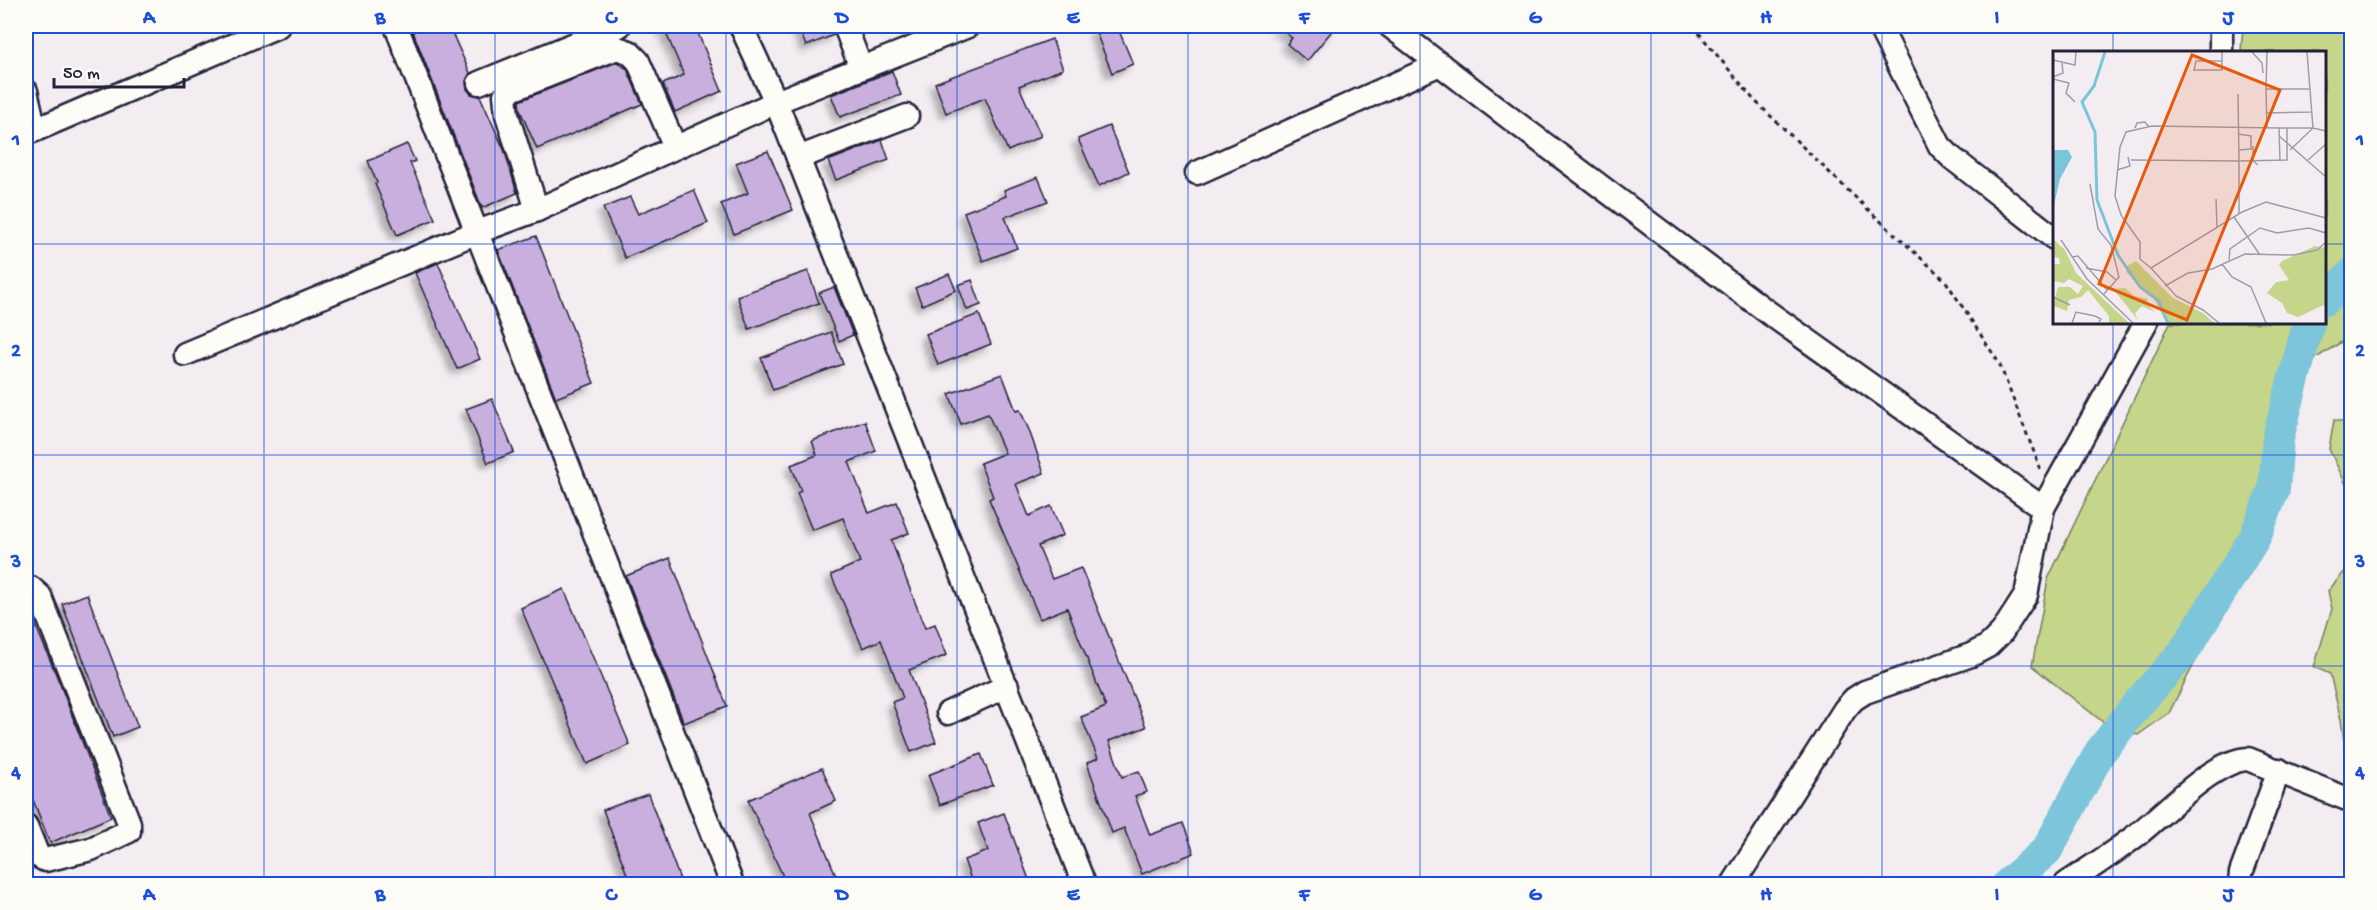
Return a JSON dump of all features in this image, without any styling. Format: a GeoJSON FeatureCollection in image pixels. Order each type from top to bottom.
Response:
{"type":"FeatureCollection","features":[{"type":"Feature","properties":{"kind":"street"},"geometry":{"type":"LineString","coordinates":[[26,92],[30,132],[245,32],[278,26]]}},
{"type":"Feature","properties":{"kind":"street"},"geometry":{"type":"LineString","coordinates":[[396,26],[732,885]]}},
{"type":"Feature","properties":{"kind":"street"},"geometry":{"type":"LineString","coordinates":[[479,83],[619,26]]}},
{"type":"Feature","properties":{"kind":"street"},"geometry":{"type":"LineString","coordinates":[[741,26],[776,102],[1084,885]]}},
{"type":"Feature","properties":{"kind":"street"},"geometry":{"type":"LineString","coordinates":[[845,26],[861,68]]}},
{"type":"Feature","properties":{"kind":"street"},"geometry":{"type":"LineString","coordinates":[[185,354],[476,232],[537,210],[776,102],[968,26]]}},
{"type":"Feature","properties":{"kind":"street"},"geometry":{"type":"LineString","coordinates":[[1390,26],[1769,313],[2047,501]]}},
{"type":"Feature","properties":{"kind":"street"},"geometry":{"type":"LineString","coordinates":[[1879,26],[1940,146],[1952,158],[2053,235]]}},
{"type":"Feature","properties":{"kind":"street"},"geometry":{"type":"LineString","coordinates":[[2221,26],[2221,51]]}},
{"type":"Feature","properties":{"kind":"street"},"geometry":{"type":"LineString","coordinates":[[537,210],[507,116],[505,95],[509,91],[617,48],[622,49],[638,62],[675,147]]}},
{"type":"Feature","properties":{"kind":"street"},"geometry":{"type":"LineString","coordinates":[[1197,173],[1440,64]]}},
{"type":"Feature","properties":{"kind":"street"},"geometry":{"type":"LineString","coordinates":[[798,158],[907,116]]}},
{"type":"Feature","properties":{"kind":"street"},"geometry":{"type":"LineString","coordinates":[[1733,885],[1845,709],[1854,699],[1883,684],[1971,655],[1988,645],[2002,632],[2026,595],[2047,501],[2145,324]]}},
{"type":"Feature","properties":{"kind":"street"},"geometry":{"type":"LineString","coordinates":[[26,589],[31,588],[40,596],[129,823],[129,831],[91,849],[45,860],[38,856],[26,826]]}},
{"type":"Feature","properties":{"kind":"street"},"geometry":{"type":"LineString","coordinates":[[948,712],[1007,686]]}},
{"type":"Feature","properties":{"kind":"street"},"geometry":{"type":"LineString","coordinates":[[2066,885],[2137,835],[2213,772],[2236,759],[2248,759],[2279,770],[2352,801]]}},
{"type":"Feature","properties":{"kind":"street"},"geometry":{"type":"LineString","coordinates":[[2240,885],[2241,873],[2279,770]]}},
{"type":"Feature","properties":{"kind":"path"},"geometry":{"type":"LineString","coordinates":[[1693,26],[1754,100],[1945,280],[1999,363],[2047,501]]}},
{"type":"Feature","properties":{"kind":"green space"},"geometry":{"type":"Polygon","coordinates":[[[2243,26],[2351,26],[2351,336],[2316,358],[2274,446],[2266,507],[2233,585],[2203,615],[2196,660],[2169,713],[2138,735],[2108,726],[2032,666],[2048,579],[2170,324],[2326,324],[2326,51],[2241,51],[2243,26]]]}},
{"type":"Feature","properties":{"kind":"green space"},"geometry":{"type":"Polygon","coordinates":[[[2334,420],[2351,424],[2351,495],[2329,449],[2334,420]]]}},
{"type":"Feature","properties":{"kind":"green space"},"geometry":{"type":"Polygon","coordinates":[[[2351,564],[2351,759],[2346,755],[2341,720],[2330,674],[2314,667],[2332,609],[2328,591],[2351,564]]]}},
{"type":"Feature","properties":{"kind":"building"},"geometry":{"type":"Polygon","coordinates":[[[420,26],[449,26],[470,73],[466,81],[467,89],[471,94],[480,96],[505,152],[517,193],[482,208],[412,29],[420,26]]]}},
{"type":"Feature","properties":{"kind":"building"},"geometry":{"type":"Polygon","coordinates":[[[663,26],[695,26],[722,91],[675,112],[663,84],[684,75],[663,26]]]}},
{"type":"Feature","properties":{"kind":"building"},"geometry":{"type":"Polygon","coordinates":[[[798,26],[832,26],[834,35],[806,46],[798,26]]]}},
{"type":"Feature","properties":{"kind":"building"},"geometry":{"type":"Polygon","coordinates":[[[1106,26],[1117,26],[1133,64],[1112,73],[1095,30],[1106,26]]]}},
{"type":"Feature","properties":{"kind":"building"},"geometry":{"type":"Polygon","coordinates":[[[1277,26],[1336,26],[1307,61],[1287,44],[1292,38],[1277,26]]]}},
{"type":"Feature","properties":{"kind":"building"},"geometry":{"type":"Polygon","coordinates":[[[1052,39],[1063,69],[1019,86],[1041,136],[1008,151],[985,98],[946,113],[935,83],[1052,39]]]}},
{"type":"Feature","properties":{"kind":"building"},"geometry":{"type":"Polygon","coordinates":[[[617,62],[627,69],[642,104],[537,149],[520,110],[519,101],[617,62]]]}},
{"type":"Feature","properties":{"kind":"building"},"geometry":{"type":"Polygon","coordinates":[[[892,71],[901,95],[840,117],[831,95],[892,71]]]}},
{"type":"Feature","properties":{"kind":"building"},"geometry":{"type":"Polygon","coordinates":[[[1109,126],[1129,172],[1099,186],[1078,139],[1109,126]]]}},
{"type":"Feature","properties":{"kind":"building"},"geometry":{"type":"Polygon","coordinates":[[[882,140],[889,160],[836,180],[828,161],[882,140]]]}},
{"type":"Feature","properties":{"kind":"building"},"geometry":{"type":"Polygon","coordinates":[[[407,144],[415,161],[410,163],[435,219],[397,235],[375,184],[377,183],[368,161],[407,144]]]}},
{"type":"Feature","properties":{"kind":"building"},"geometry":{"type":"Polygon","coordinates":[[[768,151],[793,210],[734,234],[721,204],[748,193],[736,163],[768,151]]]}},
{"type":"Feature","properties":{"kind":"building"},"geometry":{"type":"Polygon","coordinates":[[[1038,177],[1048,201],[1005,217],[1017,248],[983,261],[964,212],[1006,196],[1004,190],[1038,177]]]}},
{"type":"Feature","properties":{"kind":"building"},"geometry":{"type":"Polygon","coordinates":[[[694,190],[708,223],[625,258],[603,208],[630,197],[638,214],[694,190]]]}},
{"type":"Feature","properties":{"kind":"building"},"geometry":{"type":"Polygon","coordinates":[[[536,236],[594,383],[556,398],[498,250],[536,236]]]}},
{"type":"Feature","properties":{"kind":"building"},"geometry":{"type":"Polygon","coordinates":[[[438,263],[480,359],[457,369],[415,273],[438,263]]]}},
{"type":"Feature","properties":{"kind":"building"},"geometry":{"type":"Polygon","coordinates":[[[808,271],[819,303],[749,329],[737,296],[808,271]]]}},
{"type":"Feature","properties":{"kind":"building"},"geometry":{"type":"Polygon","coordinates":[[[949,274],[956,290],[922,305],[915,288],[949,274]]]}},
{"type":"Feature","properties":{"kind":"building"},"geometry":{"type":"Polygon","coordinates":[[[972,280],[981,305],[967,310],[958,285],[972,280]]]}},
{"type":"Feature","properties":{"kind":"building"},"geometry":{"type":"Polygon","coordinates":[[[834,287],[853,335],[839,341],[819,293],[834,287]]]}},
{"type":"Feature","properties":{"kind":"building"},"geometry":{"type":"Polygon","coordinates":[[[979,314],[991,344],[938,365],[926,334],[979,314]]]}},
{"type":"Feature","properties":{"kind":"building"},"geometry":{"type":"Polygon","coordinates":[[[831,332],[843,364],[773,390],[761,358],[831,332]]]}},
{"type":"Feature","properties":{"kind":"building"},"geometry":{"type":"Polygon","coordinates":[[[1002,374],[1016,411],[1020,410],[1029,430],[1044,473],[1016,484],[1029,516],[1051,506],[1063,535],[1038,546],[1052,579],[1081,568],[1146,727],[1109,741],[1122,777],[1139,771],[1147,792],[1135,796],[1150,835],[1183,823],[1194,853],[1142,874],[1124,828],[1112,833],[1087,763],[1098,758],[1081,717],[1106,707],[1067,608],[1040,619],[989,499],[993,497],[980,463],[1005,453],[988,414],[961,424],[949,394],[1002,374]]]}},
{"type":"Feature","properties":{"kind":"building"},"geometry":{"type":"Polygon","coordinates":[[[492,399],[514,452],[488,463],[466,409],[492,399]]]}},
{"type":"Feature","properties":{"kind":"building"},"geometry":{"type":"Polygon","coordinates":[[[865,421],[876,451],[849,462],[869,513],[897,502],[909,533],[891,540],[925,628],[935,624],[947,655],[909,670],[936,742],[911,752],[892,702],[903,698],[881,640],[863,648],[831,575],[860,562],[843,518],[812,530],[797,493],[801,491],[791,465],[817,455],[812,441],[865,421]]]}},
{"type":"Feature","properties":{"kind":"building"},"geometry":{"type":"Polygon","coordinates":[[[670,558],[727,706],[684,723],[626,576],[670,558]]]}},
{"type":"Feature","properties":{"kind":"building"},"geometry":{"type":"Polygon","coordinates":[[[564,589],[630,745],[587,764],[521,608],[564,589]]]}},
{"type":"Feature","properties":{"kind":"building"},"geometry":{"type":"Polygon","coordinates":[[[87,594],[138,727],[113,737],[62,604],[87,594]]]}},
{"type":"Feature","properties":{"kind":"building"},"geometry":{"type":"Polygon","coordinates":[[[26,602],[111,817],[50,843],[26,782],[26,602]]]}},
{"type":"Feature","properties":{"kind":"building"},"geometry":{"type":"Polygon","coordinates":[[[981,754],[993,785],[940,805],[928,775],[981,754]]]}},
{"type":"Feature","properties":{"kind":"building"},"geometry":{"type":"Polygon","coordinates":[[[822,768],[836,801],[810,813],[840,885],[787,885],[748,800],[822,768]]]}},
{"type":"Feature","properties":{"kind":"building"},"geometry":{"type":"Polygon","coordinates":[[[648,794],[682,885],[631,885],[603,810],[648,794]]]}},
{"type":"Feature","properties":{"kind":"building"},"geometry":{"type":"Polygon","coordinates":[[[1004,813],[1031,885],[1002,885],[1001,880],[990,885],[973,885],[964,860],[988,851],[978,823],[1004,813]]]}},
{"type":"Feature","properties":{"kind":"waterway"},"geometry":{"type":"LineString","coordinates":[[2326,298],[2352,274]]}},
{"type":"Feature","properties":{"kind":"waterway"},"geometry":{"type":"LineString","coordinates":[[2008,884],[2047,850],[2100,752],[2141,700],[2183,653],[2255,537],[2274,489],[2278,438],[2308,324]]}}]}
